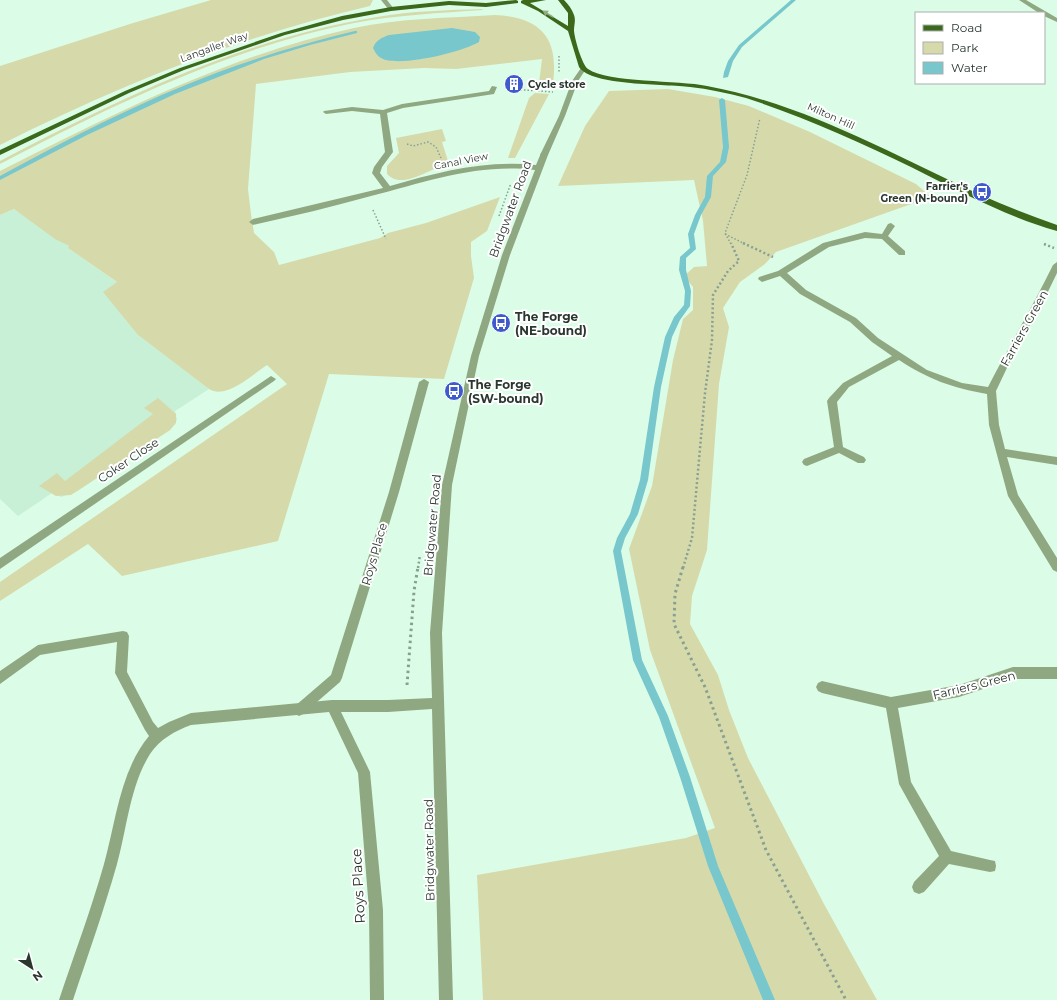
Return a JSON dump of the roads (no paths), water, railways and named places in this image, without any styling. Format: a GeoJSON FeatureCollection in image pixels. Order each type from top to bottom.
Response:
{"type":"FeatureCollection","features":[{"type":"Feature","properties":{"kind":"main road","name":"Langaller Way"},"geometry":{"type":"LineString","coordinates":[[449,3],[458,0]]}},
{"type":"Feature","properties":{"kind":"main road","name":"Langaller Way"},"geometry":{"type":"LineString","coordinates":[[0,153],[127,92],[228,52],[316,24],[391,9],[449,3],[486,5],[513,1],[523,2],[543,0]]}},
{"type":"Feature","properties":{"kind":"main road"},"geometry":{"type":"LineString","coordinates":[[561,0],[572,17],[571,30],[583,69]]}},
{"type":"Feature","properties":{"kind":"main road"},"geometry":{"type":"LineString","coordinates":[[523,2],[540,10],[571,30]]}},
{"type":"Feature","properties":{"kind":"main road","name":"Milton Hill"},"geometry":{"type":"LineString","coordinates":[[583,69],[604,77],[665,82],[710,88],[758,100],[796,112],[998,205],[1057,228]]}},
{"type":"Feature","properties":{"kind":"street"},"geometry":{"type":"LineString","coordinates":[[384,0],[391,9]]}},
{"type":"Feature","properties":{"kind":"street"},"geometry":{"type":"LineString","coordinates":[[1022,0],[1041,12]]}},
{"type":"Feature","properties":{"kind":"street"},"geometry":{"type":"LineString","coordinates":[[1045,14],[1057,20]]}},
{"type":"Feature","properties":{"kind":"street","name":"Bridgwater Road"},"geometry":{"type":"LineString","coordinates":[[446,1000],[436,633],[447,485],[475,356],[506,255],[544,155],[562,116],[575,81],[583,69]]}},
{"type":"Feature","properties":{"kind":"street"},"geometry":{"type":"LineString","coordinates":[[326,112],[352,109],[383,112],[402,106],[492,93],[494,87]]}},
{"type":"Feature","properties":{"kind":"street"},"geometry":{"type":"LineString","coordinates":[[383,112],[390,152],[376,170],[379,178],[388,189]]}},
{"type":"Feature","properties":{"kind":"street","name":"Canal View"},"geometry":{"type":"LineString","coordinates":[[253,222],[367,195],[447,173],[504,164],[539,168]]}},
{"type":"Feature","properties":{"kind":"street"},"geometry":{"type":"LineString","coordinates":[[884,237],[891,226]]}},
{"type":"Feature","properties":{"kind":"street"},"geometry":{"type":"LineString","coordinates":[[762,279],[781,273],[826,245],[865,235],[884,237],[902,253]]}},
{"type":"Feature","properties":{"kind":"street","name":"Farriers Green"},"geometry":{"type":"LineString","coordinates":[[991,391],[1011,350],[1039,302],[1057,265]]}},
{"type":"Feature","properties":{"kind":"street"},"geometry":{"type":"LineString","coordinates":[[781,273],[803,292],[853,320],[875,340],[924,372],[961,386],[991,391],[994,425],[1014,496],[1057,567]]}},
{"type":"Feature","properties":{"kind":"street"},"geometry":{"type":"LineString","coordinates":[[839,449],[832,401],[846,385],[869,371],[899,356]]}},
{"type":"Feature","properties":{"kind":"street","name":"Coker Close"},"geometry":{"type":"LineString","coordinates":[[0,564],[271,379]]}},
{"type":"Feature","properties":{"kind":"street","name":"Roys Place"},"geometry":{"type":"LineString","coordinates":[[299,710],[336,678],[394,492],[424,382]]}},
{"type":"Feature","properties":{"kind":"street"},"geometry":{"type":"LineString","coordinates":[[807,462],[839,449],[861,460]]}},
{"type":"Feature","properties":{"kind":"street"},"geometry":{"type":"LineString","coordinates":[[1001,452],[1057,461]]}},
{"type":"Feature","properties":{"kind":"street"},"geometry":{"type":"LineString","coordinates":[[0,678],[38,650],[123,636],[121,672],[149,726],[157,736]]}},
{"type":"Feature","properties":{"kind":"street","name":"Farriers Green"},"geometry":{"type":"LineString","coordinates":[[822,687],[891,703],[959,691],[1013,673],[1057,673]]}},
{"type":"Feature","properties":{"kind":"street"},"geometry":{"type":"LineString","coordinates":[[66,1000],[110,865],[133,773],[146,749],[157,736],[173,726],[191,719],[332,706],[388,706],[437,703]]}},
{"type":"Feature","properties":{"kind":"street"},"geometry":{"type":"LineString","coordinates":[[891,703],[905,784],[947,857]]}},
{"type":"Feature","properties":{"kind":"street","name":"Roys Place"},"geometry":{"type":"LineString","coordinates":[[332,706],[364,772],[372,845],[376,910],[377,1000]]}},
{"type":"Feature","properties":{"kind":"street"},"geometry":{"type":"LineString","coordinates":[[947,857],[990,866]]}},
{"type":"Feature","properties":{"kind":"street"},"geometry":{"type":"LineString","coordinates":[[919,887],[947,857]]}},
{"type":"Feature","properties":{"kind":"water"},"geometry":{"type":"Polygon","coordinates":[[[452,28],[475,32],[480,37],[479,42],[459,50],[430,58],[401,61],[389,61],[381,58],[377,55],[373,48],[379,40],[389,35],[452,28]]]}},
{"type":"Feature","properties":{"kind":"waterway"},"geometry":{"type":"LineString","coordinates":[[725,77],[728,66],[737,50],[794,0]]}},
{"type":"Feature","properties":{"kind":"waterway"},"geometry":{"type":"LineString","coordinates":[[0,178],[85,133],[129,112],[217,74],[308,44],[355,32]]}},
{"type":"Feature","properties":{"kind":"waterway"},"geometry":{"type":"LineString","coordinates":[[722,100],[726,147],[723,162],[710,176],[708,197],[698,215],[691,234],[693,249],[683,257],[682,270],[688,291],[687,306],[677,318],[668,337],[657,387],[644,480],[634,514],[621,538],[617,551],[638,660],[663,716],[685,777],[713,866],[769,1000]]}},
{"type":"Feature","properties":{"kind":"place","name":"Cycle store"},"geometry":{"type":"Point","coordinates":[514,84]}},
{"type":"Feature","properties":{"kind":"place","name":"Farrier's Green (N-bound)"},"geometry":{"type":"Point","coordinates":[982,192]}},
{"type":"Feature","properties":{"kind":"place","name":"The Forge (NE-bound)"},"geometry":{"type":"Point","coordinates":[501,323]}},
{"type":"Feature","properties":{"kind":"place","name":"The Forge (SW-bound)"},"geometry":{"type":"Point","coordinates":[454,391]}}]}
